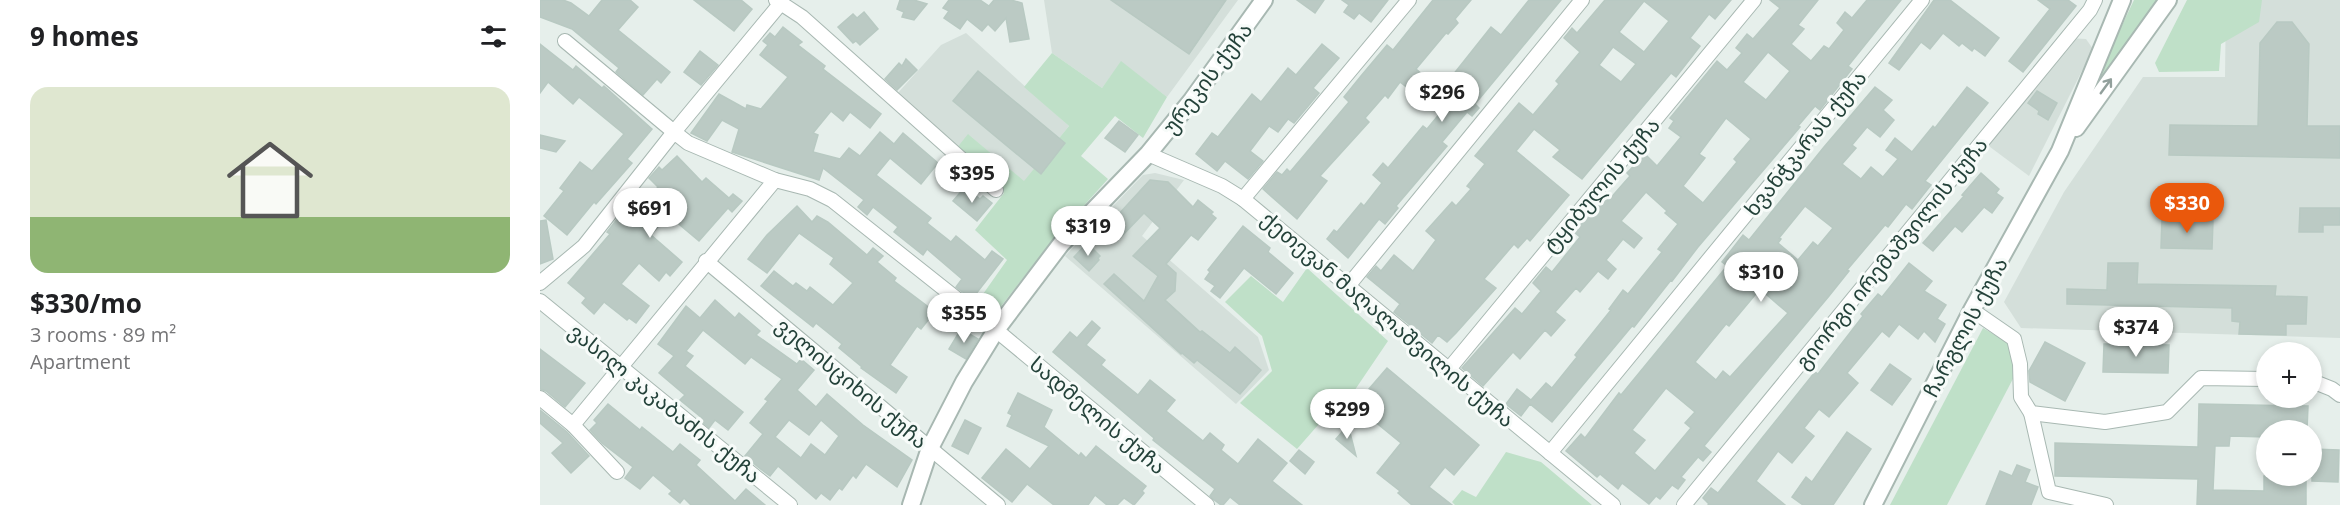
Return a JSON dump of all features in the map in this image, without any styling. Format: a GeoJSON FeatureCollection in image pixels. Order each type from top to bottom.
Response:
{"type":"FeatureCollection","features":[{"type":"Feature","properties":{"kind":"street","name":"ურეკის ქუჩა"},"geometry":{"type":"LineString","coordinates":[[911,505],[930,448],[964,382],[996,330],[1061,244],[1148,154],[1192,100],[1264,0]]}},
{"type":"Feature","properties":{"kind":"street"},"geometry":{"type":"LineString","coordinates":[[1243,199],[1409,0]]}},
{"type":"Feature","properties":{"kind":"street"},"geometry":{"type":"LineString","coordinates":[[1348,286],[1582,0]]}},
{"type":"Feature","properties":{"kind":"street","name":"ტყიბულის ქუჩა"},"geometry":{"type":"LineString","coordinates":[[1449,369],[1754,0]]}},
{"type":"Feature","properties":{"kind":"street","name":"ხვანჭკარას ქუჩა"},"geometry":{"type":"LineString","coordinates":[[1550,453],[1922,0]]}},
{"type":"Feature","properties":{"kind":"street","name":"გიორგი ირემაშვილის ქუჩა"},"geometry":{"type":"LineString","coordinates":[[1684,505],[2096,0]]}},
{"type":"Feature","properties":{"kind":"street","name":"ჩარგლის ქუჩა"},"geometry":{"type":"LineString","coordinates":[[2060,151],[2122,0]]}},
{"type":"Feature","properties":{"kind":"street","name":"ჩარგლის ქუჩა"},"geometry":{"type":"LineString","coordinates":[[1873,505],[1972,310],[2060,151],[2168,0]]}},
{"type":"Feature","properties":{"kind":"street"},"geometry":{"type":"LineString","coordinates":[[540,283],[584,246],[674,132],[783,2],[996,190]]}},
{"type":"Feature","properties":{"kind":"street","name":"სადმელის ქუჩა"},"geometry":{"type":"LineString","coordinates":[[565,41],[688,143],[775,180],[810,189],[832,200],[996,330],[1207,505]]}},
{"type":"Feature","properties":{"kind":"street","name":"ქეთევან მაღალაშვილის ქუჩა"},"geometry":{"type":"LineString","coordinates":[[1148,154],[1222,186],[1243,199],[1613,505]]}},
{"type":"Feature","properties":{"kind":"street"},"geometry":{"type":"LineString","coordinates":[[573,425],[775,180]]}},
{"type":"Feature","properties":{"kind":"street","name":"ველისციხის ქუჩა"},"geometry":{"type":"LineString","coordinates":[[706,261],[998,505]]}},
{"type":"Feature","properties":{"kind":"street","name":"ვასილ კაკაბაძის ქუჩა"},"geometry":{"type":"LineString","coordinates":[[540,301],[790,505]]}},
{"type":"Feature","properties":{"kind":"street"},"geometry":{"type":"LineString","coordinates":[[1972,310],[2014,339],[2020,364],[2021,397],[2031,413],[2049,492],[2106,505]]}},
{"type":"Feature","properties":{"kind":"street"},"geometry":{"type":"LineString","coordinates":[[2031,413],[2105,422],[2167,412],[2201,378],[2256,379]]}},
{"type":"Feature","properties":{"kind":"street"},"geometry":{"type":"LineString","coordinates":[[2322,384],[2332,388],[2340,395]]}},
{"type":"Feature","properties":{"kind":"street"},"geometry":{"type":"LineString","coordinates":[[540,398],[573,425],[617,472]]}},
{"type":"Feature","properties":{"kind":"shaded area"},"geometry":{"type":"Polygon","coordinates":[[[1044,0],[1238,0],[1167,97],[1121,62],[1102,88],[1052,53],[1044,0]]]}},
{"type":"Feature","properties":{"kind":"shaded area"},"geometry":{"type":"Polygon","coordinates":[[[2226,0],[2340,0],[2340,338],[2021,328],[2004,302],[2064,192],[2143,77],[2225,77],[2226,0]]]}},
{"type":"Feature","properties":{"kind":"shaded area"},"geometry":{"type":"Polygon","coordinates":[[[966,33],[1069,126],[1024,182],[969,135],[956,149],[896,95],[941,45],[966,33]]]}},
{"type":"Feature","properties":{"kind":"shaded area"},"geometry":{"type":"Polygon","coordinates":[[[2068,38],[2086,39],[2093,49],[2029,176],[1986,144],[2068,38]]]}},
{"type":"Feature","properties":{"kind":"shaded area"},"geometry":{"type":"Polygon","coordinates":[[[1155,173],[1184,180],[1142,236],[1258,337],[1269,370],[1236,404],[1065,256],[1143,175],[1155,173]]]}},
{"type":"Feature","properties":{"kind":"green space"},"geometry":{"type":"Polygon","coordinates":[[[2134,0],[2160,0],[2079,116],[2134,0]]]}},
{"type":"Feature","properties":{"kind":"green space"},"geometry":{"type":"Polygon","coordinates":[[[2187,0],[2262,0],[2259,22],[2221,44],[2219,71],[2159,72],[2155,63],[2187,0]]]}},
{"type":"Feature","properties":{"kind":"green space"},"geometry":{"type":"Polygon","coordinates":[[[1052,53],[1102,88],[1121,61],[1167,97],[1143,138],[1115,116],[1081,156],[1108,179],[1051,242],[992,318],[976,304],[1007,260],[975,230],[1004,193],[956,149],[968,134],[1024,181],[1069,126],[1024,87],[1052,53]]]}},
{"type":"Feature","properties":{"kind":"green space"},"geometry":{"type":"Polygon","coordinates":[[[1307,268],[1388,341],[1344,406],[1333,408],[1297,449],[1240,403],[1272,371],[1262,336],[1225,302],[1251,276],[1283,302],[1307,268]]]}},
{"type":"Feature","properties":{"kind":"green space"},"geometry":{"type":"Polygon","coordinates":[[[1983,328],[2007,342],[2016,373],[1947,505],[1890,505],[1983,328]]]}},
{"type":"Feature","properties":{"kind":"green space"},"geometry":{"type":"Polygon","coordinates":[[[1506,452],[1541,462],[1592,505],[1455,505],[1452,502],[1462,490],[1476,497],[1506,452]]]}},
{"type":"Feature","properties":{"kind":"building"},"geometry":{"type":"Polygon","coordinates":[[[540,0],[563,0],[589,16],[602,0],[630,0],[638,7],[618,30],[670,72],[661,83],[657,79],[643,95],[616,72],[619,68],[572,29],[540,17],[540,0]]]}},
{"type":"Feature","properties":{"kind":"building"},"geometry":{"type":"Polygon","coordinates":[[[694,0],[741,0],[752,9],[734,31],[694,0]]]}},
{"type":"Feature","properties":{"kind":"building"},"geometry":{"type":"Polygon","coordinates":[[[900,0],[914,0],[927,4],[914,20],[902,17],[904,12],[897,9],[900,0]]]}},
{"type":"Feature","properties":{"kind":"building"},"geometry":{"type":"Polygon","coordinates":[[[949,0],[980,0],[989,6],[994,0],[1011,0],[1022,3],[1029,39],[1010,42],[1006,18],[995,31],[988,24],[982,31],[967,19],[960,29],[944,18],[949,11],[943,8],[949,0]]]}},
{"type":"Feature","properties":{"kind":"building"},"geometry":{"type":"Polygon","coordinates":[[[1111,0],[1226,0],[1189,54],[1111,0]]]}},
{"type":"Feature","properties":{"kind":"building"},"geometry":{"type":"Polygon","coordinates":[[[1297,0],[1324,0],[1315,13],[1297,0]]]}},
{"type":"Feature","properties":{"kind":"building"},"geometry":{"type":"Polygon","coordinates":[[[1342,0],[1388,0],[1371,22],[1359,13],[1354,19],[1344,12],[1349,5],[1342,0]]]}},
{"type":"Feature","properties":{"kind":"building"},"geometry":{"type":"Polygon","coordinates":[[[1433,0],[1471,0],[1455,19],[1458,23],[1448,34],[1446,33],[1416,69],[1422,74],[1409,89],[1400,82],[1388,98],[1385,95],[1365,118],[1369,122],[1320,176],[1327,181],[1297,219],[1263,189],[1277,172],[1282,175],[1287,169],[1290,172],[1349,102],[1344,97],[1361,76],[1387,45],[1393,50],[1433,0]]]}},
{"type":"Feature","properties":{"kind":"building"},"geometry":{"type":"Polygon","coordinates":[[[1529,0],[1561,0],[1475,104],[1479,108],[1472,116],[1467,112],[1442,142],[1447,146],[1396,206],[1398,208],[1385,224],[1379,219],[1348,258],[1327,239],[1334,230],[1337,232],[1361,203],[1364,206],[1382,183],[1373,175],[1383,163],[1388,168],[1423,126],[1427,129],[1460,89],[1449,80],[1491,27],[1501,35],[1529,0]]]}},
{"type":"Feature","properties":{"kind":"building"},"geometry":{"type":"Polygon","coordinates":[[[1605,0],[1731,0],[1715,19],[1709,14],[1690,38],[1700,46],[1676,77],[1671,73],[1582,179],[1553,157],[1560,150],[1534,129],[1516,151],[1569,195],[1530,241],[1527,238],[1518,248],[1514,244],[1484,279],[1496,288],[1456,333],[1447,342],[1438,335],[1432,343],[1394,312],[1400,304],[1367,277],[1376,266],[1381,271],[1394,255],[1413,271],[1436,240],[1426,231],[1452,202],[1456,206],[1471,189],[1467,186],[1485,164],[1475,156],[1519,103],[1533,115],[1559,84],[1556,81],[1580,52],[1564,38],[1572,28],[1577,33],[1605,0]],[[1644,1],[1619,32],[1644,52],[1669,21],[1644,1]],[[1613,47],[1599,65],[1621,82],[1636,64],[1613,47]]]}},
{"type":"Feature","properties":{"kind":"building"},"geometry":{"type":"Polygon","coordinates":[[[1770,0],[1818,0],[1798,25],[1804,29],[1791,44],[1811,61],[1824,46],[1829,49],[1844,30],[1837,23],[1845,12],[1852,18],[1867,0],[1901,0],[1848,66],[1852,69],[1820,110],[1815,106],[1634,327],[1632,326],[1552,422],[1530,404],[1521,416],[1506,404],[1517,389],[1531,400],[1546,383],[1552,388],[1577,357],[1575,355],[1611,310],[1609,309],[1623,290],[1628,294],[1662,252],[1658,249],[1678,224],[1646,192],[1621,221],[1642,238],[1634,248],[1623,239],[1606,260],[1616,269],[1608,279],[1598,271],[1580,292],[1576,288],[1555,312],[1565,320],[1551,336],[1545,330],[1520,359],[1513,352],[1483,386],[1462,368],[1515,308],[1522,314],[1541,291],[1533,283],[1546,267],[1552,272],[1580,237],[1574,232],[1604,196],[1608,201],[1630,176],[1627,173],[1645,154],[1657,166],[1681,137],[1669,128],[1674,121],[1670,118],[1717,61],[1727,70],[1742,53],[1736,48],[1747,34],[1753,39],[1780,8],[1770,0]],[[1768,52],[1743,82],[1766,100],[1790,71],[1768,52]],[[1726,118],[1699,154],[1705,158],[1683,186],[1703,203],[1737,162],[1734,159],[1751,139],[1726,118]]]}},
{"type":"Feature","properties":{"kind":"building"},"geometry":{"type":"Polygon","coordinates":[[[1934,0],[1950,0],[1999,38],[1985,56],[1974,48],[1972,51],[1962,43],[1959,46],[1943,33],[1930,49],[1921,42],[1899,70],[1889,63],[1934,0]]]}},
{"type":"Feature","properties":{"kind":"building"},"geometry":{"type":"Polygon","coordinates":[[[2038,0],[2068,0],[2076,6],[2023,72],[2009,61],[2050,9],[2038,0]]]}},
{"type":"Feature","properties":{"kind":"building"},"geometry":{"type":"Polygon","coordinates":[[[864,12],[878,29],[860,45],[856,41],[853,43],[838,27],[853,14],[857,18],[864,12]]]}},
{"type":"Feature","properties":{"kind":"building"},"geometry":{"type":"Polygon","coordinates":[[[2277,22],[2292,22],[2309,44],[2307,126],[2340,126],[2340,158],[2169,155],[2170,125],[2258,126],[2260,43],[2277,22]]]}},
{"type":"Feature","properties":{"kind":"building"},"geometry":{"type":"Polygon","coordinates":[[[783,27],[802,42],[798,45],[825,66],[823,69],[881,114],[870,128],[850,112],[843,121],[831,111],[813,133],[818,135],[813,152],[840,159],[849,148],[860,156],[880,132],[894,144],[903,133],[938,163],[921,184],[890,158],[876,175],[931,218],[927,223],[951,242],[956,236],[985,260],[992,251],[1003,259],[972,299],[956,287],[962,279],[927,249],[923,255],[894,232],[898,227],[873,207],[867,215],[858,207],[864,200],[823,168],[819,180],[732,152],[739,129],[722,120],[707,141],[691,133],[719,94],[746,109],[747,105],[761,109],[788,77],[760,55],[768,45],[763,41],[770,33],[775,37],[783,27]]]}},
{"type":"Feature","properties":{"kind":"building"},"geometry":{"type":"Polygon","coordinates":[[[540,44],[573,70],[576,66],[602,88],[604,86],[652,129],[627,159],[632,163],[596,204],[594,202],[567,235],[544,216],[564,191],[560,188],[580,162],[592,171],[624,134],[579,97],[573,104],[548,82],[540,93],[540,44]]]}},
{"type":"Feature","properties":{"kind":"building"},"geometry":{"type":"Polygon","coordinates":[[[1322,44],[1339,58],[1313,88],[1319,93],[1294,123],[1288,119],[1278,132],[1269,126],[1250,151],[1263,161],[1248,179],[1225,161],[1217,171],[1196,154],[1212,133],[1218,137],[1252,94],[1261,102],[1288,68],[1296,75],[1322,44]]]}},
{"type":"Feature","properties":{"kind":"building"},"geometry":{"type":"Polygon","coordinates":[[[700,51],[718,65],[701,85],[684,72],[700,51]]]}},
{"type":"Feature","properties":{"kind":"building"},"geometry":{"type":"Polygon","coordinates":[[[906,59],[917,70],[897,90],[885,79],[899,63],[902,66],[906,59]]]}},
{"type":"Feature","properties":{"kind":"building"},"geometry":{"type":"Polygon","coordinates":[[[978,71],[1065,143],[1041,174],[953,101],[978,71]]]}},
{"type":"Feature","properties":{"kind":"building"},"geometry":{"type":"Polygon","coordinates":[[[1875,87],[1892,100],[1883,110],[1894,120],[1880,137],[1867,127],[1852,145],[1856,148],[1842,164],[1861,179],[1871,167],[1883,177],[1898,159],[1886,150],[1895,138],[1912,152],[1933,126],[1935,128],[1967,87],[1988,103],[1925,181],[1931,185],[1912,209],[1906,204],[1888,227],[1885,225],[1847,270],[1849,271],[1829,296],[1704,446],[1711,452],[1703,461],[1698,457],[1681,477],[1685,480],[1678,489],[1672,485],[1660,499],[1656,496],[1649,504],[1622,483],[1618,489],[1600,474],[1597,477],[1566,451],[1581,434],[1585,438],[1619,393],[1621,395],[1727,266],[1722,262],[1743,235],[1749,240],[1875,87]],[[1805,206],[1779,238],[1781,239],[1778,243],[1798,260],[1813,242],[1818,246],[1833,228],[1805,206]],[[1760,289],[1729,326],[1726,324],[1695,362],[1716,380],[1723,371],[1730,377],[1788,313],[1760,289]],[[1666,388],[1632,430],[1645,440],[1634,453],[1655,471],[1691,428],[1685,423],[1695,412],[1666,388]]]}},
{"type":"Feature","properties":{"kind":"building"},"geometry":{"type":"Polygon","coordinates":[[[2037,91],[2057,103],[2048,120],[2038,114],[2039,111],[2028,103],[2037,91]]]}},
{"type":"Feature","properties":{"kind":"building"},"geometry":{"type":"Polygon","coordinates":[[[1119,121],[1138,135],[1125,152],[1105,138],[1119,121]]]}},
{"type":"Feature","properties":{"kind":"building"},"geometry":{"type":"Polygon","coordinates":[[[540,135],[565,141],[556,152],[540,148],[540,135]]]}},
{"type":"Feature","properties":{"kind":"building"},"geometry":{"type":"Polygon","coordinates":[[[677,156],[702,182],[706,178],[729,198],[733,194],[742,201],[732,212],[728,208],[699,241],[668,215],[651,235],[682,262],[670,276],[666,272],[659,281],[639,263],[621,284],[649,306],[636,323],[629,318],[627,320],[604,302],[594,314],[582,303],[586,298],[568,283],[610,234],[607,232],[621,214],[630,221],[658,187],[649,178],[659,167],[662,170],[677,156]]]}},
{"type":"Feature","properties":{"kind":"building"},"geometry":{"type":"Polygon","coordinates":[[[1981,173],[1999,189],[1996,193],[2003,198],[1992,213],[1984,207],[1962,232],[1955,226],[1933,251],[1923,243],[1981,173]]]}},
{"type":"Feature","properties":{"kind":"building"},"geometry":{"type":"Polygon","coordinates":[[[1150,180],[1168,182],[1193,207],[1198,200],[1213,212],[1211,214],[1216,218],[1198,240],[1191,235],[1166,264],[1176,273],[1175,291],[1165,300],[1200,332],[1202,331],[1230,353],[1235,347],[1261,370],[1240,394],[1197,360],[1194,363],[1181,354],[1104,284],[1114,274],[1144,301],[1158,276],[1133,256],[1160,228],[1144,213],[1120,238],[1107,227],[1150,180]]]}},
{"type":"Feature","properties":{"kind":"building"},"geometry":{"type":"Polygon","coordinates":[[[965,187],[980,199],[983,196],[992,203],[977,221],[953,201],[965,187]]]}},
{"type":"Feature","properties":{"kind":"building"},"geometry":{"type":"Polygon","coordinates":[[[797,206],[812,222],[817,216],[828,222],[867,255],[873,248],[883,256],[877,262],[896,278],[894,281],[931,309],[926,316],[929,319],[921,329],[917,326],[890,365],[907,377],[896,393],[861,368],[839,348],[842,344],[816,323],[813,327],[761,286],[774,271],[793,286],[796,283],[807,291],[810,287],[833,305],[853,283],[830,264],[834,258],[799,233],[767,273],[748,259],[767,235],[797,206]]]}},
{"type":"Feature","properties":{"kind":"building"},"geometry":{"type":"Polygon","coordinates":[[[2300,208],[2340,208],[2340,225],[2323,225],[2323,232],[2299,232],[2300,208]]]}},
{"type":"Feature","properties":{"kind":"building"},"geometry":{"type":"Polygon","coordinates":[[[2162,219],[2213,221],[2212,249],[2161,248],[2162,219]]]}},
{"type":"Feature","properties":{"kind":"building"},"geometry":{"type":"Polygon","coordinates":[[[546,220],[553,259],[540,264],[540,221],[546,220]]]}},
{"type":"Feature","properties":{"kind":"building"},"geometry":{"type":"Polygon","coordinates":[[[1243,226],[1270,248],[1268,252],[1293,273],[1276,294],[1244,268],[1220,298],[1211,291],[1215,286],[1205,279],[1210,272],[1208,270],[1243,226]]]}},
{"type":"Feature","properties":{"kind":"building"},"geometry":{"type":"Polygon","coordinates":[[[1087,243],[1100,256],[1089,271],[1074,257],[1087,243]]]}},
{"type":"Feature","properties":{"kind":"building"},"geometry":{"type":"Polygon","coordinates":[[[1909,263],[1932,281],[1924,291],[1946,305],[1937,319],[1945,324],[1935,342],[1924,331],[1918,339],[1899,324],[1889,337],[1882,331],[1847,373],[1858,383],[1829,417],[1819,409],[1804,428],[1814,436],[1792,463],[1778,451],[1756,481],[1785,505],[1708,505],[1703,498],[1711,488],[1718,493],[1815,372],[1818,374],[1863,316],[1861,314],[1878,294],[1882,297],[1909,263]]]}},
{"type":"Feature","properties":{"kind":"building"},"geometry":{"type":"Polygon","coordinates":[[[2108,263],[2138,263],[2137,284],[2276,286],[2275,296],[2307,297],[2306,324],[2286,324],[2286,335],[2239,334],[2240,322],[2232,321],[2232,308],[2067,304],[2067,289],[2107,290],[2108,263]]]}},
{"type":"Feature","properties":{"kind":"building"},"geometry":{"type":"Polygon","coordinates":[[[715,300],[735,318],[739,313],[760,331],[756,335],[797,364],[801,359],[814,370],[797,390],[816,407],[827,394],[863,425],[912,460],[897,487],[866,464],[856,478],[853,475],[842,490],[839,488],[830,500],[821,493],[816,499],[778,466],[770,476],[758,467],[745,456],[763,434],[750,423],[768,401],[765,399],[782,379],[751,357],[745,364],[703,330],[686,351],[693,356],[685,366],[743,412],[728,430],[715,420],[709,428],[700,420],[702,418],[680,400],[685,395],[659,373],[674,356],[658,344],[686,306],[700,318],[715,300]],[[789,420],[775,437],[801,458],[811,444],[825,455],[839,436],[821,420],[809,435],[789,420]]]}},
{"type":"Feature","properties":{"kind":"building"},"geometry":{"type":"Polygon","coordinates":[[[1092,321],[1100,328],[1086,345],[1105,360],[1101,365],[1138,395],[1150,380],[1175,400],[1166,411],[1203,441],[1210,433],[1224,445],[1221,450],[1238,464],[1258,439],[1287,463],[1272,481],[1302,505],[1240,505],[1230,497],[1221,505],[1213,499],[1210,496],[1215,489],[1153,440],[1154,438],[1053,352],[1070,332],[1077,338],[1092,321]]]}},
{"type":"Feature","properties":{"kind":"building"},"geometry":{"type":"Polygon","coordinates":[[[961,329],[978,339],[966,359],[949,349],[961,329]]]}},
{"type":"Feature","properties":{"kind":"building"},"geometry":{"type":"Polygon","coordinates":[[[2045,342],[2085,363],[2065,401],[2030,382],[2029,371],[2045,342]]]}},
{"type":"Feature","properties":{"kind":"building"},"geometry":{"type":"Polygon","coordinates":[[[2104,344],[2169,345],[2168,373],[2103,372],[2104,344]]]}},
{"type":"Feature","properties":{"kind":"building"},"geometry":{"type":"Polygon","coordinates":[[[540,349],[585,383],[565,407],[546,391],[540,389],[540,349]]]}},
{"type":"Feature","properties":{"kind":"building"},"geometry":{"type":"Polygon","coordinates":[[[1890,364],[1911,379],[1892,405],[1871,390],[1890,364]]]}},
{"type":"Feature","properties":{"kind":"building"},"geometry":{"type":"Polygon","coordinates":[[[1387,368],[1479,445],[1454,475],[1445,467],[1429,487],[1452,505],[1412,505],[1398,493],[1400,491],[1377,473],[1401,443],[1374,421],[1381,413],[1372,406],[1379,397],[1369,389],[1387,368]]]}},
{"type":"Feature","properties":{"kind":"building"},"geometry":{"type":"Polygon","coordinates":[[[1018,393],[1052,410],[1044,427],[1079,456],[1081,453],[1086,458],[1096,446],[1146,486],[1142,491],[1144,493],[1134,505],[1124,498],[1117,505],[1107,505],[1095,495],[1088,505],[1054,505],[1027,484],[1012,502],[982,478],[1006,449],[1030,469],[1049,446],[1007,426],[1012,415],[1008,413],[1018,393]]]}},
{"type":"Feature","properties":{"kind":"building"},"geometry":{"type":"Polygon","coordinates":[[[608,404],[640,430],[642,427],[673,452],[680,444],[700,460],[696,465],[735,501],[746,489],[765,505],[691,505],[684,498],[680,503],[669,494],[672,491],[653,475],[640,489],[625,478],[633,467],[602,443],[590,430],[597,423],[594,420],[608,404]]]}},
{"type":"Feature","properties":{"kind":"building"},"geometry":{"type":"Polygon","coordinates":[[[2199,404],[2256,405],[2256,408],[2308,408],[2307,420],[2256,420],[2256,437],[2230,436],[2229,446],[2215,446],[2213,490],[2264,491],[2264,486],[2306,486],[2306,505],[2197,505],[2198,479],[2055,476],[2055,443],[2198,447],[2199,404]]]}},
{"type":"Feature","properties":{"kind":"building"},"geometry":{"type":"Polygon","coordinates":[[[540,410],[567,432],[589,456],[571,473],[552,453],[563,443],[540,423],[540,410]]]}},
{"type":"Feature","properties":{"kind":"building"},"geometry":{"type":"Polygon","coordinates":[[[965,420],[981,428],[968,454],[952,446],[965,420]]]}},
{"type":"Feature","properties":{"kind":"building"},"geometry":{"type":"Polygon","coordinates":[[[1348,425],[1356,456],[1336,439],[1348,425]]]}},
{"type":"Feature","properties":{"kind":"building"},"geometry":{"type":"Polygon","coordinates":[[[1847,432],[1871,449],[1833,505],[1803,505],[1792,497],[1806,477],[1812,482],[1847,432]]]}},
{"type":"Feature","properties":{"kind":"building"},"geometry":{"type":"Polygon","coordinates":[[[2322,449],[2339,450],[2338,482],[2322,481],[2322,449]]]}},
{"type":"Feature","properties":{"kind":"building"},"geometry":{"type":"Polygon","coordinates":[[[1299,450],[1314,462],[1305,474],[1290,461],[1299,450]]]}},
{"type":"Feature","properties":{"kind":"building"},"geometry":{"type":"Polygon","coordinates":[[[2017,465],[2030,470],[2025,482],[2038,487],[2031,505],[1986,505],[2000,471],[2012,476],[2017,465]]]}}]}
